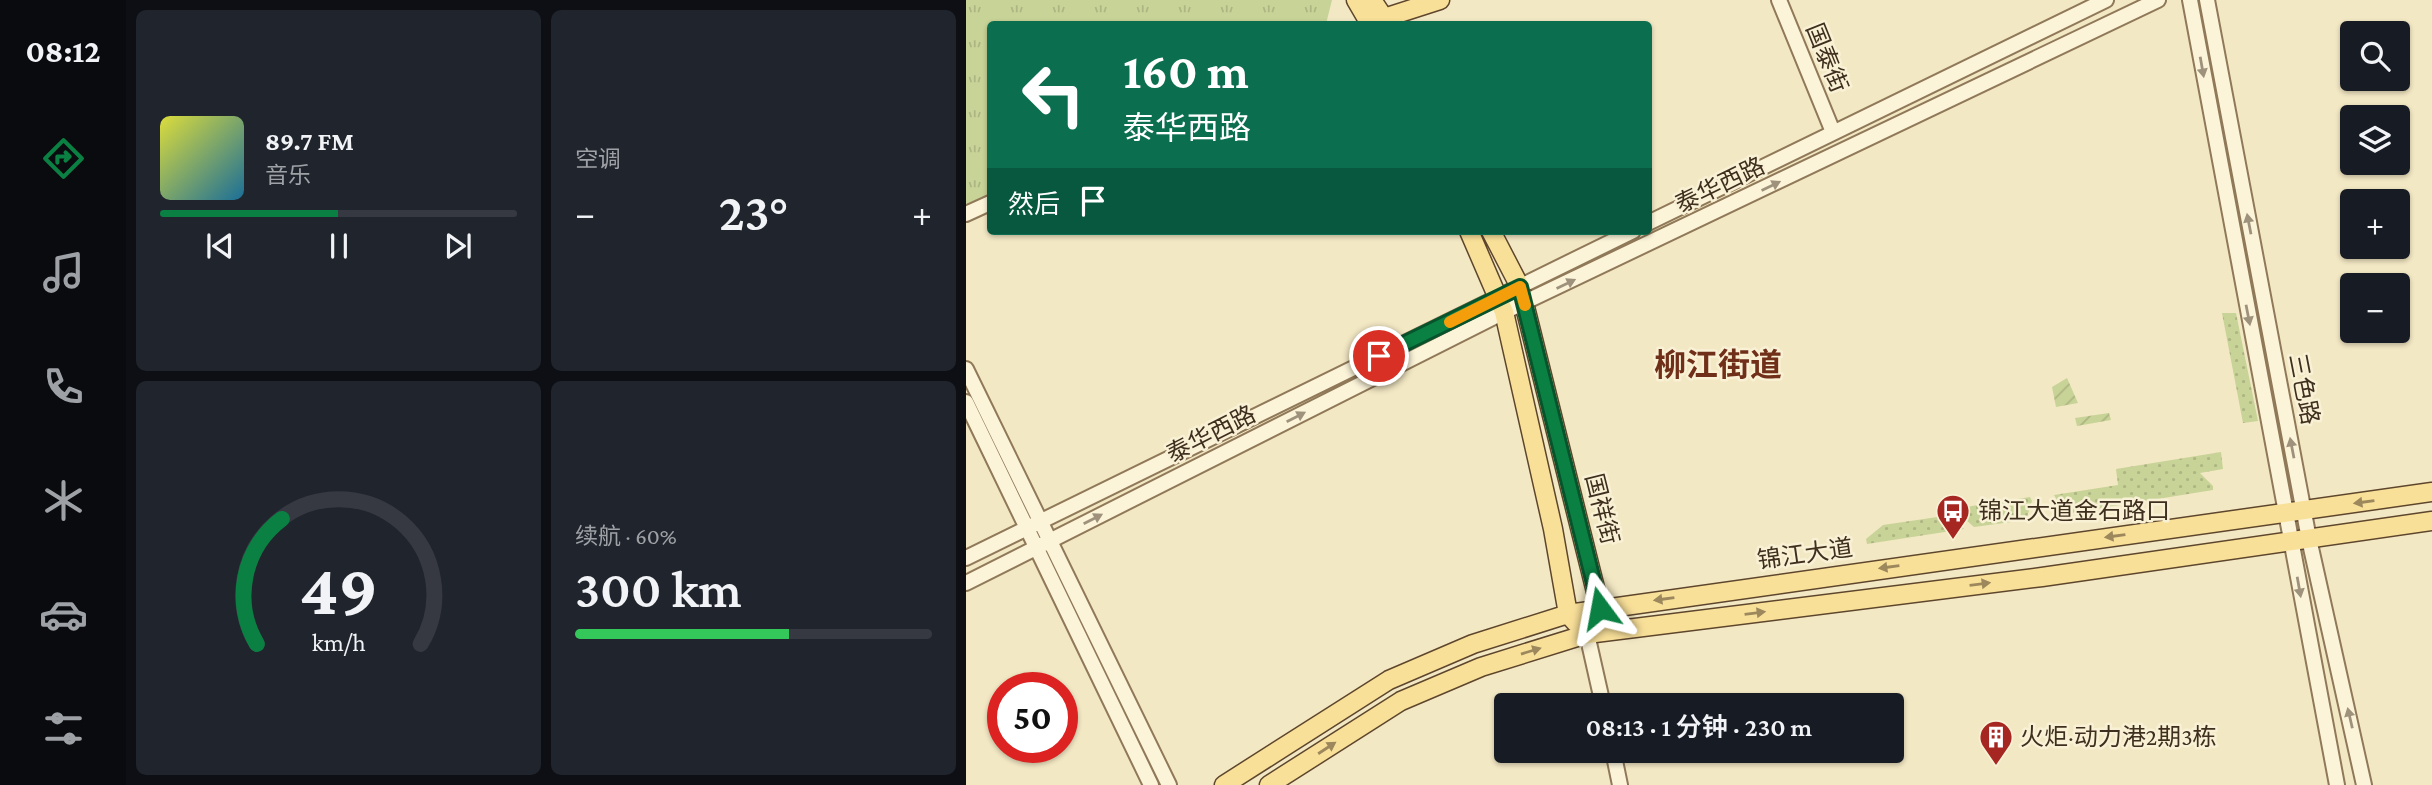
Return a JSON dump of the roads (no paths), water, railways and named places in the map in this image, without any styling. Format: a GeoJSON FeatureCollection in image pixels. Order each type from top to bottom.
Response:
{"type":"FeatureCollection","features":[{"type":"Feature","properties":{"kind":"main road"},"geometry":{"type":"LineString","coordinates":[[1356,0],[1373,21]]}},
{"type":"Feature","properties":{"kind":"main road"},"geometry":{"type":"LineString","coordinates":[[1372,0],[1375,21]]}},
{"type":"Feature","properties":{"kind":"main road"},"geometry":{"type":"LineString","coordinates":[[1381,21],[1440,0]]}},
{"type":"Feature","properties":{"kind":"main road","name":"国祥街"},"geometry":{"type":"LineString","coordinates":[[1471,235],[1502,304],[1553,529],[1568,614]]}},
{"type":"Feature","properties":{"kind":"main road","name":"国祥街"},"geometry":{"type":"LineString","coordinates":[[1493,235],[1522,295],[1600,608]]}},
{"type":"Feature","properties":{"kind":"main road","name":"锦江大道"},"geometry":{"type":"LineString","coordinates":[[1224,785],[1389,680],[1473,644],[1568,614],[2432,492]]}},
{"type":"Feature","properties":{"kind":"main road"},"geometry":{"type":"LineString","coordinates":[[1269,785],[1401,701],[1481,667],[1587,634],[2292,543],[2309,538],[2432,521]]}},
{"type":"Feature","properties":{"kind":"main road"},"geometry":{"type":"LineString","coordinates":[[1587,634],[1600,608]]}},
{"type":"Feature","properties":{"kind":"main road"},"geometry":{"type":"LineString","coordinates":[[1568,614],[1587,634]]}},
{"type":"Feature","properties":{"kind":"street"},"geometry":{"type":"LineString","coordinates":[[1379,21],[1422,0]]}},
{"type":"Feature","properties":{"kind":"street","name":"国泰街"},"geometry":{"type":"LineString","coordinates":[[1779,0],[1833,132]]}},
{"type":"Feature","properties":{"kind":"street","name":"泰华西路"},"geometry":{"type":"LineString","coordinates":[[1652,221],[2106,0]]}},
{"type":"Feature","properties":{"kind":"street","name":"泰华西路"},"geometry":{"type":"LineString","coordinates":[[1652,235],[2158,0]]}},
{"type":"Feature","properties":{"kind":"street","name":"三色路"},"geometry":{"type":"LineString","coordinates":[[2190,0],[2337,785]]}},
{"type":"Feature","properties":{"kind":"street","name":"三色路"},"geometry":{"type":"LineString","coordinates":[[2207,0],[2309,538],[2364,785]]}},
{"type":"Feature","properties":{"kind":"street"},"geometry":{"type":"LineString","coordinates":[[966,214],[987,204]]}},
{"type":"Feature","properties":{"kind":"street","name":"泰华西路"},"geometry":{"type":"LineString","coordinates":[[1522,295],[1626,235]]}},
{"type":"Feature","properties":{"kind":"street","name":"泰华西路"},"geometry":{"type":"LineString","coordinates":[[966,558],[1651,235]]}},
{"type":"Feature","properties":{"kind":"street","name":"泰华西路"},"geometry":{"type":"LineString","coordinates":[[966,583],[1502,304]]}},
{"type":"Feature","properties":{"kind":"street"},"geometry":{"type":"LineString","coordinates":[[966,369],[1169,785]]}},
{"type":"Feature","properties":{"kind":"street"},"geometry":{"type":"LineString","coordinates":[[966,402],[1151,785]]}},
{"type":"Feature","properties":{"kind":"street"},"geometry":{"type":"LineString","coordinates":[[1587,634],[1600,693]]}},
{"type":"Feature","properties":{"kind":"street"},"geometry":{"type":"LineString","coordinates":[[1615,763],[1620,785]]}},
{"type":"Feature","properties":{"kind":"place","name":"锦江大道金石路口"},"geometry":{"type":"Point","coordinates":[1953,541]}},
{"type":"Feature","properties":{"kind":"place","name":"火炬·动力港2期3栋"},"geometry":{"type":"Point","coordinates":[1996,767]}},
{"type":"Feature","properties":{"kind":"district","name":"柳江街道"},"geometry":{"type":"Point","coordinates":[1718,365]}}]}
